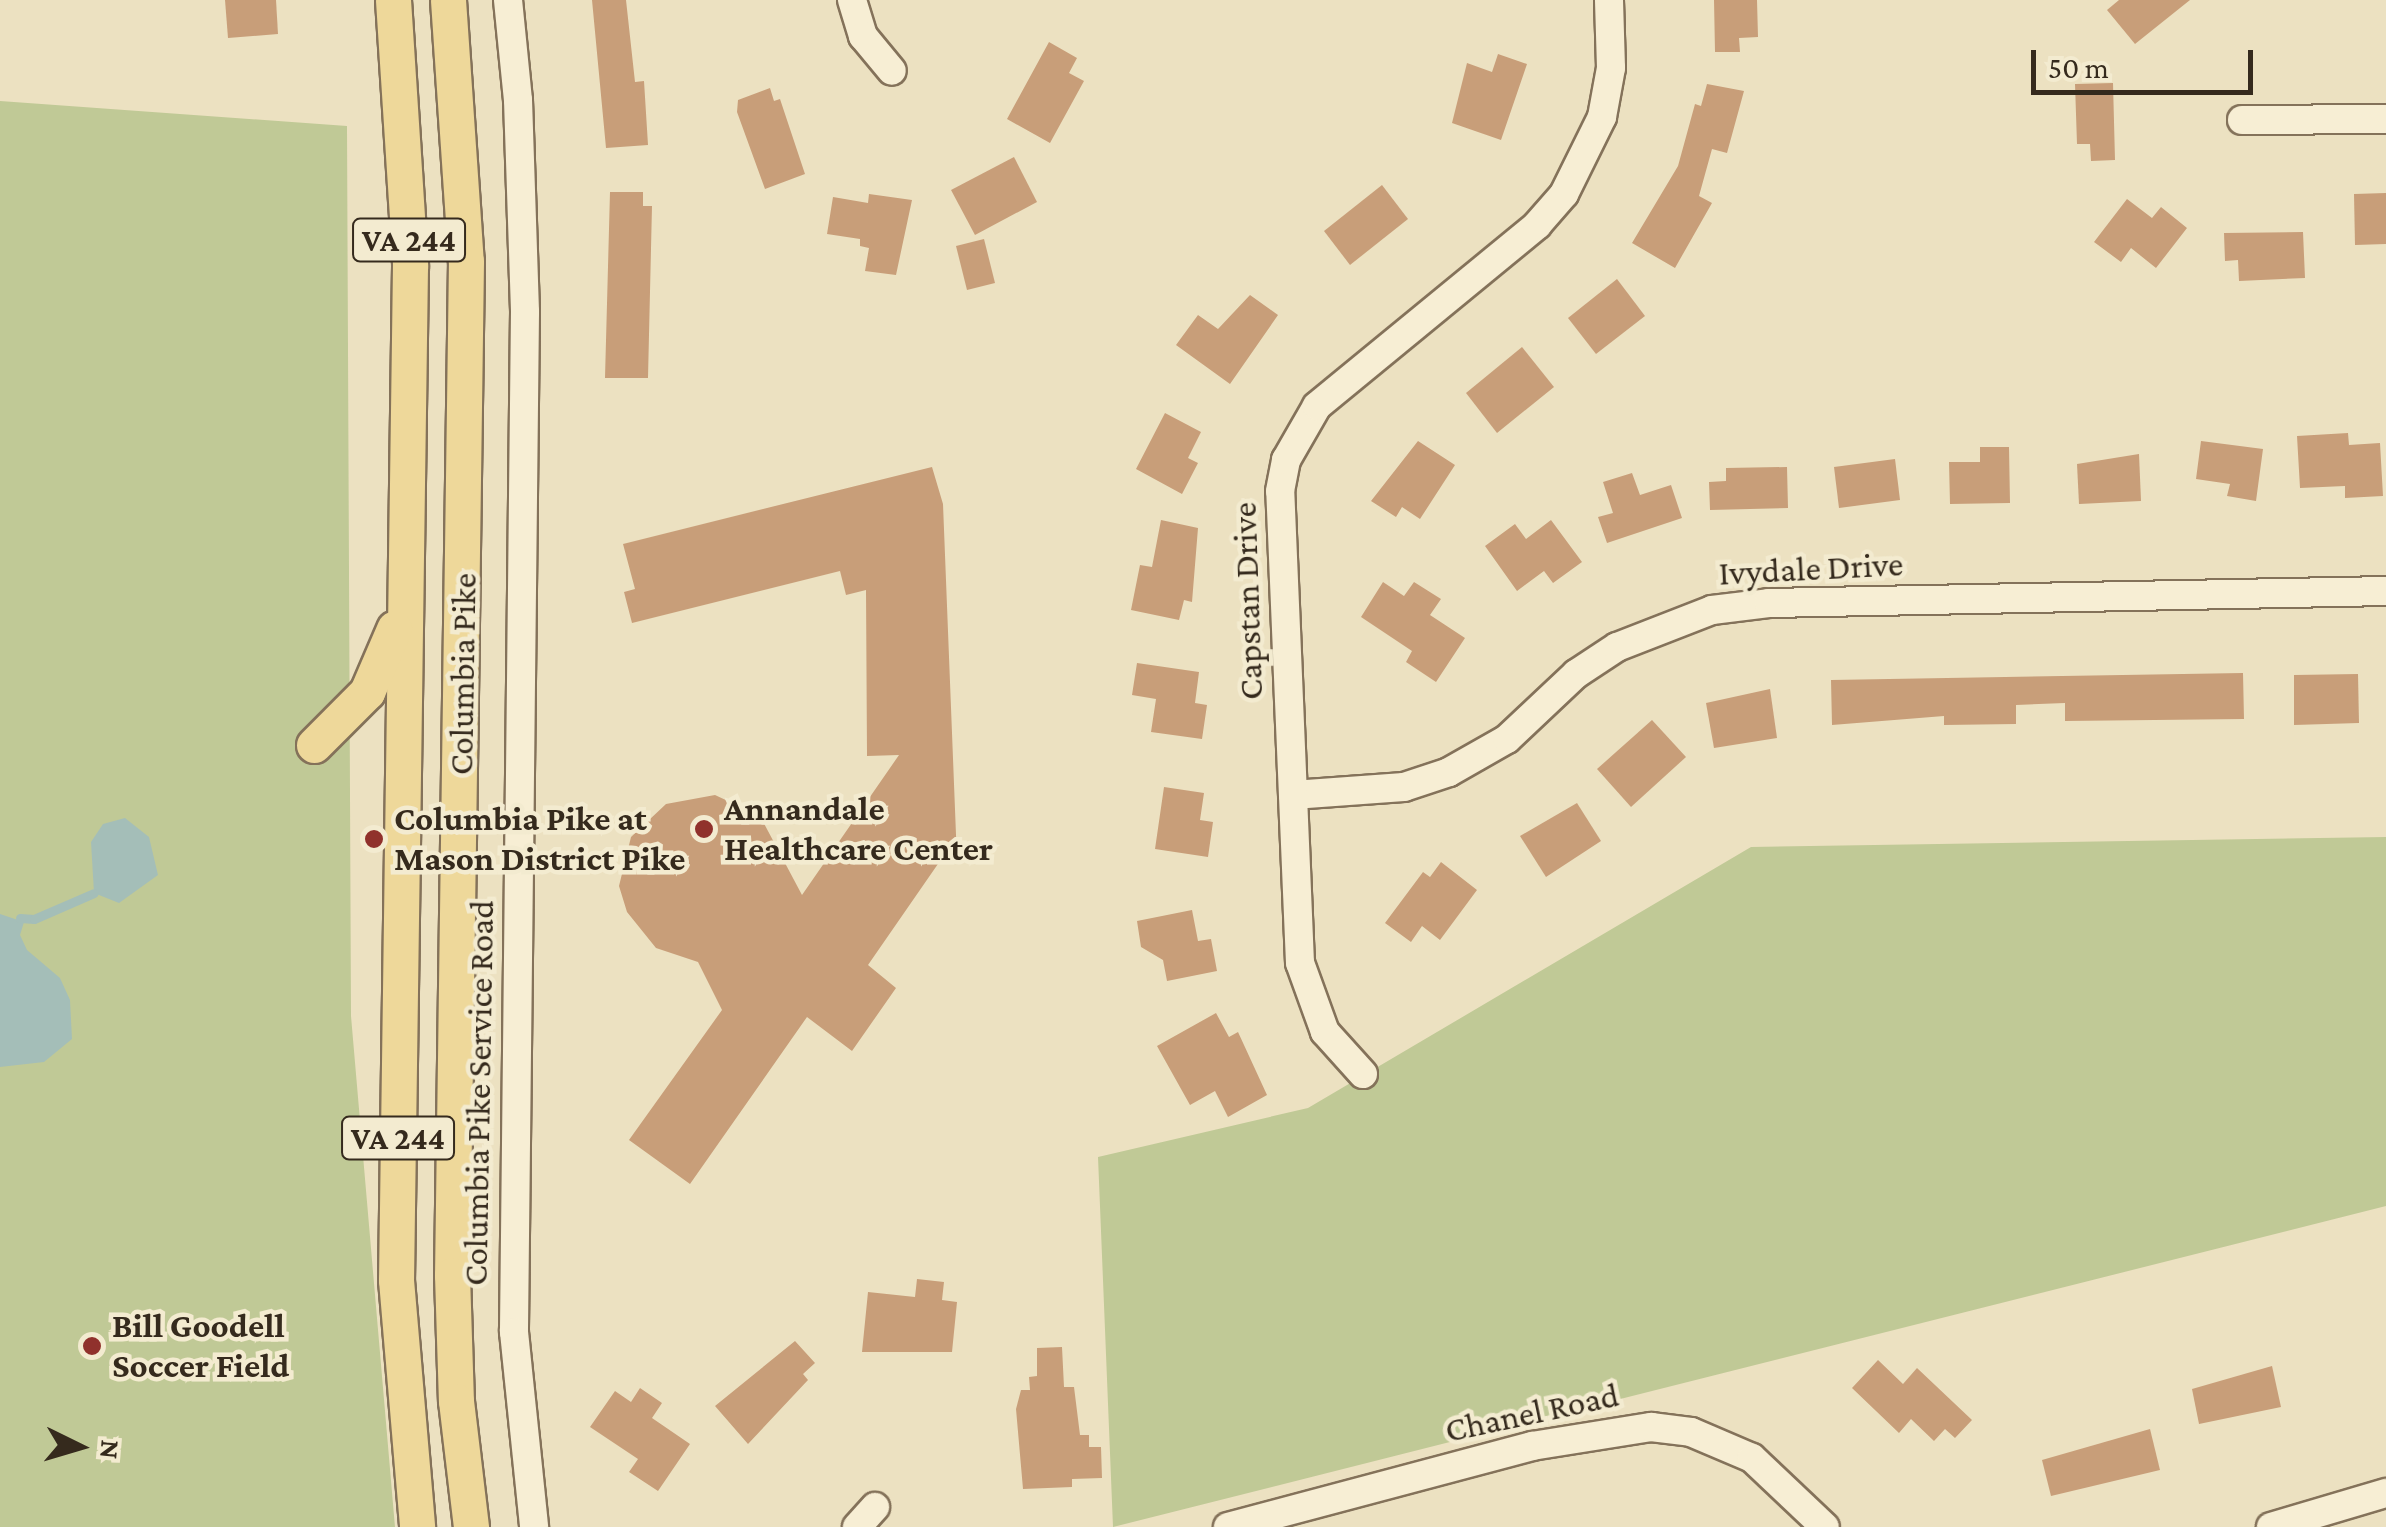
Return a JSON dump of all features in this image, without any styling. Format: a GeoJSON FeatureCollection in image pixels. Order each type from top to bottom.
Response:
{"type":"FeatureCollection","features":[{"type":"Feature","properties":{"kind":"main road","name":"Columbia Pike"},"geometry":{"type":"LineString","coordinates":[[394,0],[408,187],[396,1280],[417,1527]]}},
{"type":"Feature","properties":{"kind":"main road","name":"Columbia Pike"},"geometry":{"type":"LineString","coordinates":[[448,0],[466,260],[452,1275],[456,1401],[470,1527]]}},
{"type":"Feature","properties":{"kind":"main road"},"geometry":{"type":"LineString","coordinates":[[314,745],[367,692],[387,658],[405,590]]}},
{"type":"Feature","properties":{"kind":"street","name":"Columbia Pike Service Road"},"geometry":{"type":"LineString","coordinates":[[508,0],[520,118],[525,312],[514,1332],[534,1527]]}},
{"type":"Feature","properties":{"kind":"street"},"geometry":{"type":"LineString","coordinates":[[852,0],[862,36],[892,72]]}},
{"type":"Feature","properties":{"kind":"street","name":"Capstan Drive"},"geometry":{"type":"LineString","coordinates":[[1363,1074],[1325,1032],[1304,982],[1280,491],[1286,460],[1317,406],[1538,225],[1564,194],[1602,117],[1612,68],[1609,0]]}},
{"type":"Feature","properties":{"kind":"street"},"geometry":{"type":"LineString","coordinates":[[2242,120],[2386,119]]}},
{"type":"Feature","properties":{"kind":"street","name":"Ivydale Drive"},"geometry":{"type":"LineString","coordinates":[[1293,796],[1404,787],[1449,772],[1507,738],[1576,674],[1617,647],[1712,610],[1769,603],[2386,591]]}},
{"type":"Feature","properties":{"kind":"street","name":"Chanel Road"},"geometry":{"type":"LineString","coordinates":[[1228,1527],[1532,1446],[1651,1428],[1691,1432],[1752,1458],[1825,1527]]}},
{"type":"Feature","properties":{"kind":"street"},"geometry":{"type":"LineString","coordinates":[[2271,1527],[2386,1493]]}},
{"type":"Feature","properties":{"kind":"green space"},"geometry":{"type":"Polygon","coordinates":[[[0,101],[347,126],[351,1016],[395,1527],[0,1527],[0,101]]]}},
{"type":"Feature","properties":{"kind":"green space"},"geometry":{"type":"Polygon","coordinates":[[[2386,837],[2386,1206],[1113,1527],[1098,1157],[1308,1108],[1751,847],[2386,837]]]}},
{"type":"Feature","properties":{"kind":"water"},"geometry":{"type":"Polygon","coordinates":[[[125,818],[149,837],[158,875],[119,903],[94,893],[91,842],[103,824],[125,818]]]}},
{"type":"Feature","properties":{"kind":"water"},"geometry":{"type":"Polygon","coordinates":[[[0,914],[24,922],[20,935],[27,950],[60,978],[70,1000],[72,1039],[44,1062],[0,1067],[0,914]]]}},
{"type":"Feature","properties":{"kind":"building"},"geometry":{"type":"Polygon","coordinates":[[[225,0],[276,0],[278,34],[228,38],[225,0]]]}},
{"type":"Feature","properties":{"kind":"building"},"geometry":{"type":"Polygon","coordinates":[[[592,0],[626,0],[635,82],[644,81],[648,145],[606,148],[592,0]]]}},
{"type":"Feature","properties":{"kind":"building"},"geometry":{"type":"Polygon","coordinates":[[[1714,0],[1757,0],[1758,37],[1739,38],[1740,52],[1715,52],[1714,0]]]}},
{"type":"Feature","properties":{"kind":"building"},"geometry":{"type":"Polygon","coordinates":[[[2119,0],[2190,0],[2135,44],[2107,10],[2119,0]]]}},
{"type":"Feature","properties":{"kind":"building"},"geometry":{"type":"Polygon","coordinates":[[[1049,42],[1077,58],[1069,73],[1084,81],[1050,143],[1007,119],[1049,42]]]}},
{"type":"Feature","properties":{"kind":"building"},"geometry":{"type":"Polygon","coordinates":[[[1498,54],[1527,64],[1501,140],[1452,123],[1467,63],[1492,72],[1498,54]]]}},
{"type":"Feature","properties":{"kind":"building"},"geometry":{"type":"Polygon","coordinates":[[[2113,83],[2115,160],[2091,161],[2090,144],[2077,144],[2075,84],[2113,83]]]}},
{"type":"Feature","properties":{"kind":"building"},"geometry":{"type":"Polygon","coordinates":[[[1707,84],[1744,91],[1727,153],[1712,149],[1699,196],[1712,203],[1675,268],[1632,243],[1678,166],[1695,104],[1701,106],[1707,84]]]}},
{"type":"Feature","properties":{"kind":"building"},"geometry":{"type":"Polygon","coordinates":[[[770,88],[774,101],[780,99],[805,174],[765,189],[737,112],[738,100],[770,88]]]}},
{"type":"Feature","properties":{"kind":"building"},"geometry":{"type":"Polygon","coordinates":[[[1014,157],[1037,202],[975,235],[951,190],[1014,157]]]}},
{"type":"Feature","properties":{"kind":"building"},"geometry":{"type":"Polygon","coordinates":[[[1382,185],[1408,219],[1350,265],[1324,231],[1382,185]]]}},
{"type":"Feature","properties":{"kind":"building"},"geometry":{"type":"Polygon","coordinates":[[[610,192],[643,192],[643,206],[652,206],[648,378],[605,378],[610,192]]]}},
{"type":"Feature","properties":{"kind":"building"},"geometry":{"type":"Polygon","coordinates":[[[2386,193],[2386,244],[2355,245],[2354,194],[2386,193]]]}},
{"type":"Feature","properties":{"kind":"building"},"geometry":{"type":"Polygon","coordinates":[[[869,194],[912,200],[896,275],[865,271],[869,248],[860,246],[860,239],[827,234],[833,197],[868,203],[869,194]]]}},
{"type":"Feature","properties":{"kind":"building"},"geometry":{"type":"Polygon","coordinates":[[[2127,199],[2152,218],[2161,207],[2187,228],[2156,268],[2131,248],[2121,262],[2094,242],[2127,199]]]}},
{"type":"Feature","properties":{"kind":"building"},"geometry":{"type":"Polygon","coordinates":[[[2303,232],[2305,278],[2239,281],[2238,260],[2225,261],[2224,233],[2303,232]]]}},
{"type":"Feature","properties":{"kind":"building"},"geometry":{"type":"Polygon","coordinates":[[[984,239],[995,283],[967,290],[956,246],[984,239]]]}},
{"type":"Feature","properties":{"kind":"building"},"geometry":{"type":"Polygon","coordinates":[[[1617,279],[1645,316],[1596,354],[1568,318],[1617,279]]]}},
{"type":"Feature","properties":{"kind":"building"},"geometry":{"type":"Polygon","coordinates":[[[1250,295],[1278,315],[1230,384],[1176,345],[1198,315],[1218,329],[1250,295]]]}},
{"type":"Feature","properties":{"kind":"building"},"geometry":{"type":"Polygon","coordinates":[[[1522,347],[1554,387],[1497,433],[1466,393],[1522,347]]]}},
{"type":"Feature","properties":{"kind":"building"},"geometry":{"type":"Polygon","coordinates":[[[1165,413],[1201,432],[1188,458],[1198,463],[1182,494],[1136,469],[1165,413]]]}},
{"type":"Feature","properties":{"kind":"building"},"geometry":{"type":"Polygon","coordinates":[[[2348,433],[2349,445],[2380,443],[2383,496],[2345,498],[2345,486],[2300,488],[2297,436],[2348,433]]]}},
{"type":"Feature","properties":{"kind":"building"},"geometry":{"type":"Polygon","coordinates":[[[1418,441],[1455,465],[1420,519],[1402,507],[1396,517],[1371,501],[1418,441]]]}},
{"type":"Feature","properties":{"kind":"building"},"geometry":{"type":"Polygon","coordinates":[[[2201,441],[2263,449],[2256,501],[2227,496],[2230,484],[2196,479],[2201,441]]]}},
{"type":"Feature","properties":{"kind":"building"},"geometry":{"type":"Polygon","coordinates":[[[1980,447],[2009,447],[2010,503],[1950,504],[1949,462],[1980,462],[1980,447]]]}},
{"type":"Feature","properties":{"kind":"building"},"geometry":{"type":"Polygon","coordinates":[[[2139,454],[2141,501],[2079,504],[2077,464],[2139,454]]]}},
{"type":"Feature","properties":{"kind":"building"},"geometry":{"type":"Polygon","coordinates":[[[1895,459],[1900,500],[1839,508],[1834,467],[1895,459]]]}},
{"type":"Feature","properties":{"kind":"building","name":"Annandale Healthcare Center"},"geometry":{"type":"Polygon","coordinates":[[[932,467],[943,504],[957,860],[940,861],[868,965],[896,988],[852,1051],[807,1017],[690,1184],[629,1140],[722,1010],[698,962],[656,948],[627,912],[619,886],[631,837],[666,804],[715,795],[760,816],[802,895],[899,755],[867,756],[866,590],[846,595],[840,571],[632,623],[624,592],[635,589],[623,544],[932,467]]]}},
{"type":"Feature","properties":{"kind":"building"},"geometry":{"type":"Polygon","coordinates":[[[1787,467],[1788,508],[1710,510],[1709,482],[1726,481],[1726,468],[1787,467]]]}},
{"type":"Feature","properties":{"kind":"building"},"geometry":{"type":"Polygon","coordinates":[[[1632,473],[1640,495],[1671,485],[1682,518],[1607,543],[1598,517],[1613,513],[1603,482],[1632,473]]]}},
{"type":"Feature","properties":{"kind":"building"},"geometry":{"type":"Polygon","coordinates":[[[1161,520],[1198,528],[1192,602],[1184,600],[1179,620],[1131,610],[1140,565],[1152,567],[1161,520]]]}},
{"type":"Feature","properties":{"kind":"building"},"geometry":{"type":"Polygon","coordinates":[[[1551,520],[1582,562],[1553,583],[1544,571],[1517,591],[1485,546],[1515,524],[1526,539],[1551,520]]]}},
{"type":"Feature","properties":{"kind":"building"},"geometry":{"type":"Polygon","coordinates":[[[1383,582],[1404,596],[1414,582],[1441,599],[1430,615],[1465,638],[1436,682],[1406,662],[1412,651],[1361,617],[1383,582]]]}},
{"type":"Feature","properties":{"kind":"building"},"geometry":{"type":"Polygon","coordinates":[[[1137,663],[1199,672],[1195,703],[1207,705],[1202,739],[1151,732],[1156,699],[1132,695],[1137,663]]]}},
{"type":"Feature","properties":{"kind":"building"},"geometry":{"type":"Polygon","coordinates":[[[2243,673],[2244,719],[2065,721],[2065,703],[2016,705],[2016,724],[1944,725],[1944,716],[1832,725],[1831,680],[2243,673]]]}},
{"type":"Feature","properties":{"kind":"building"},"geometry":{"type":"Polygon","coordinates":[[[2358,674],[2359,723],[2294,725],[2294,675],[2358,674]]]}},
{"type":"Feature","properties":{"kind":"building"},"geometry":{"type":"Polygon","coordinates":[[[1770,689],[1777,738],[1714,748],[1706,703],[1770,689]]]}},
{"type":"Feature","properties":{"kind":"building"},"geometry":{"type":"Polygon","coordinates":[[[1652,720],[1686,757],[1631,807],[1597,769],[1652,720]]]}},
{"type":"Feature","properties":{"kind":"building"},"geometry":{"type":"Polygon","coordinates":[[[1164,787],[1204,793],[1200,820],[1213,822],[1208,857],[1155,849],[1164,787]]]}},
{"type":"Feature","properties":{"kind":"building"},"geometry":{"type":"Polygon","coordinates":[[[1577,803],[1601,841],[1546,877],[1520,836],[1577,803]]]}},
{"type":"Feature","properties":{"kind":"building"},"geometry":{"type":"Polygon","coordinates":[[[1441,862],[1477,890],[1440,940],[1422,926],[1411,942],[1385,923],[1423,872],[1430,877],[1441,862]]]}},
{"type":"Feature","properties":{"kind":"building"},"geometry":{"type":"Polygon","coordinates":[[[1192,910],[1198,941],[1211,939],[1217,971],[1167,981],[1163,960],[1141,947],[1137,921],[1192,910]]]}},
{"type":"Feature","properties":{"kind":"building"},"geometry":{"type":"Polygon","coordinates":[[[1216,1013],[1229,1037],[1238,1032],[1267,1095],[1228,1117],[1215,1091],[1190,1105],[1157,1046],[1216,1013]]]}},
{"type":"Feature","properties":{"kind":"building"},"geometry":{"type":"Polygon","coordinates":[[[917,1279],[944,1282],[942,1300],[957,1302],[952,1352],[862,1352],[868,1292],[915,1297],[917,1279]]]}},
{"type":"Feature","properties":{"kind":"building"},"geometry":{"type":"Polygon","coordinates":[[[795,1341],[815,1363],[803,1374],[808,1380],[748,1444],[715,1406],[795,1341]]]}},
{"type":"Feature","properties":{"kind":"building"},"geometry":{"type":"Polygon","coordinates":[[[1062,1347],[1064,1387],[1074,1387],[1080,1435],[1089,1435],[1089,1447],[1101,1447],[1102,1478],[1072,1479],[1072,1487],[1023,1489],[1016,1409],[1021,1390],[1030,1390],[1029,1377],[1037,1376],[1037,1348],[1062,1347]]]}},
{"type":"Feature","properties":{"kind":"building"},"geometry":{"type":"Polygon","coordinates":[[[1878,1360],[1903,1384],[1917,1368],[1972,1420],[1955,1438],[1945,1429],[1934,1441],[1911,1419],[1899,1433],[1852,1388],[1878,1360]]]}},
{"type":"Feature","properties":{"kind":"building"},"geometry":{"type":"Polygon","coordinates":[[[2272,1366],[2281,1407],[2199,1424],[2192,1389],[2272,1366]]]}},
{"type":"Feature","properties":{"kind":"building"},"geometry":{"type":"Polygon","coordinates":[[[640,1388],[662,1403],[652,1418],[690,1444],[658,1491],[629,1472],[638,1459],[590,1427],[615,1391],[631,1402],[640,1388]]]}},
{"type":"Feature","properties":{"kind":"building"},"geometry":{"type":"Polygon","coordinates":[[[2150,1429],[2160,1470],[2051,1496],[2042,1460],[2150,1429]]]}},
{"type":"Feature","properties":{"kind":"waterway"},"geometry":{"type":"LineString","coordinates":[[20,918],[34,919],[94,893]]}},
{"type":"Feature","properties":{"kind":"place","name":"Annandale Healthcare Center"},"geometry":{"type":"Point","coordinates":[704,829]}},
{"type":"Feature","properties":{"kind":"place","name":"Columbia Pike at Mason District Pike"},"geometry":{"type":"Point","coordinates":[374,839]}},
{"type":"Feature","properties":{"kind":"place","name":"Bill Goodell Soccer Field"},"geometry":{"type":"Point","coordinates":[92,1346]}}]}
